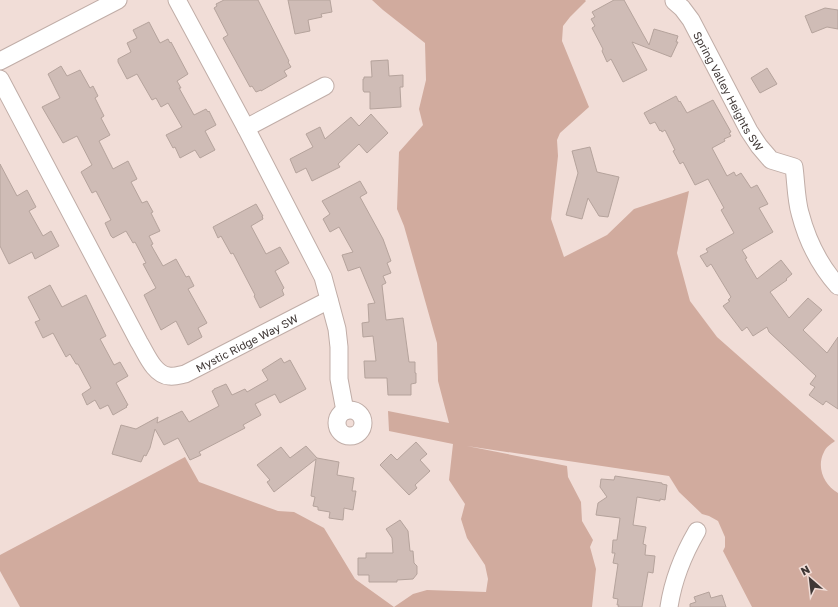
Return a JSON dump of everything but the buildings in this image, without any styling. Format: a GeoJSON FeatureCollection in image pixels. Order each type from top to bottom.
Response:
{"type":"FeatureCollection","features":[{"type":"Feature","properties":{"kind":"street"},"geometry":{"type":"LineString","coordinates":[[0,61],[118,0]]}},
{"type":"Feature","properties":{"kind":"street"},"geometry":{"type":"LineString","coordinates":[[177,0],[246,128],[323,277],[337,328],[339,347],[339,379],[345,411]]}},
{"type":"Feature","properties":{"kind":"street","name":"Spring Valley Heights SW"},"geometry":{"type":"LineString","coordinates":[[674,0],[691,20],[749,131],[759,146],[772,160],[794,167],[800,213],[809,240],[828,275],[838,286]]}},
{"type":"Feature","properties":{"kind":"street","name":"Mystic Ridge Way SW"},"geometry":{"type":"LineString","coordinates":[[0,79],[139,342],[159,372],[169,376],[185,374],[329,300]]}},
{"type":"Feature","properties":{"kind":"street"},"geometry":{"type":"LineString","coordinates":[[246,128],[325,86]]}},
{"type":"Feature","properties":{"kind":"street"},"geometry":{"type":"LineString","coordinates":[[669,607],[676,578],[683,558],[697,532]]}},
{"type":"Feature","properties":{"kind":"shaded area"},"geometry":{"type":"Polygon","coordinates":[[[372,0],[586,1],[563,26],[562,41],[589,107],[560,133],[557,140],[558,156],[551,219],[564,257],[607,235],[634,209],[689,191],[677,253],[690,301],[717,337],[835,441],[825,450],[822,458],[821,469],[825,480],[833,490],[838,493],[838,607],[752,607],[723,551],[725,547],[725,537],[718,521],[702,514],[679,492],[669,476],[467,446],[567,466],[568,477],[581,502],[582,521],[593,540],[590,547],[596,569],[592,607],[394,607],[413,594],[427,590],[486,592],[488,579],[485,565],[467,538],[461,519],[465,504],[449,480],[453,444],[389,431],[388,411],[449,423],[438,381],[437,343],[404,226],[397,209],[399,152],[423,125],[419,109],[426,80],[425,43],[372,0]]]}},
{"type":"Feature","properties":{"kind":"shaded area"},"geometry":{"type":"Polygon","coordinates":[[[185,457],[199,482],[278,511],[294,512],[324,528],[355,579],[394,607],[20,607],[0,571],[0,555],[185,457]]]}}]}
